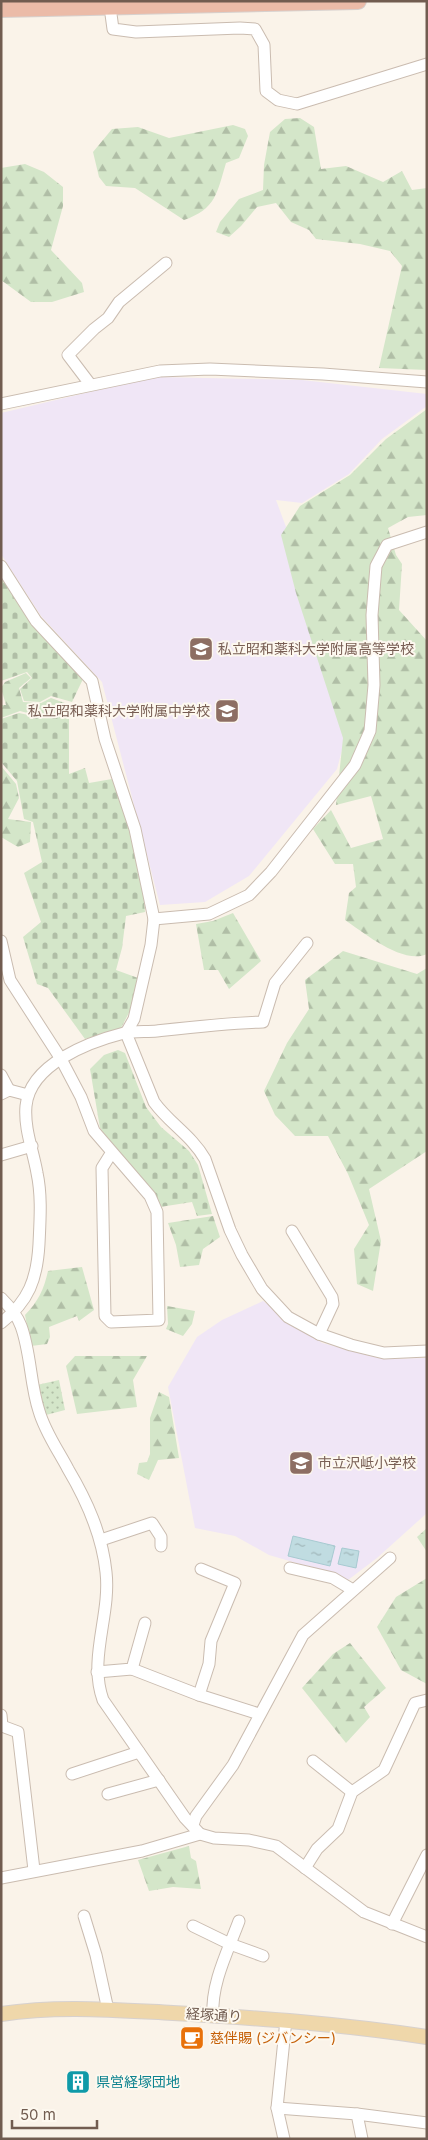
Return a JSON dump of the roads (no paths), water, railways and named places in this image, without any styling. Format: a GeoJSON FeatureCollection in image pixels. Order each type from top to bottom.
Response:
{"type":"FeatureCollection","features":[{"type":"Feature","properties":{"kind":"highway"},"geometry":{"type":"LineString","coordinates":[[1,9],[358,1]]}},
{"type":"Feature","properties":{"kind":"main road","name":"経塚通り"},"geometry":{"type":"LineString","coordinates":[[1,2014],[39,2010],[108,2010],[212,2015],[286,2020],[427,2037]]}},
{"type":"Feature","properties":{"kind":"street"},"geometry":{"type":"LineString","coordinates":[[110,7],[113,28],[136,32],[255,29],[264,44],[266,91],[278,100],[296,104],[427,64]]}},
{"type":"Feature","properties":{"kind":"street"},"geometry":{"type":"LineString","coordinates":[[90,384],[68,355],[108,318],[119,302],[166,263]]}},
{"type":"Feature","properties":{"kind":"street"},"geometry":{"type":"LineString","coordinates":[[1,404],[160,371],[210,369],[323,374],[427,382]]}},
{"type":"Feature","properties":{"kind":"street"},"geometry":{"type":"LineString","coordinates":[[154,918],[209,914],[248,895],[271,872],[355,765],[370,731],[374,685],[372,615],[376,566],[387,545],[427,532]]}},
{"type":"Feature","properties":{"kind":"street"},"geometry":{"type":"LineString","coordinates":[[1,566],[36,620],[92,680],[105,739],[135,829],[154,918],[151,945],[136,1011],[134,1019],[126,1032]]}},
{"type":"Feature","properties":{"kind":"street"},"geometry":{"type":"LineString","coordinates":[[1,940],[10,980],[61,1059],[81,1096],[94,1131],[150,1196],[157,1212],[159,1320],[111,1322],[105,1316],[102,1168],[112,1152]]}},
{"type":"Feature","properties":{"kind":"street"},"geometry":{"type":"LineString","coordinates":[[1,1323],[14,1312],[30,1291],[36,1274],[40,1193],[32,1146],[25,1120],[28,1095],[42,1073],[61,1059],[85,1046],[126,1032],[263,1022],[275,983],[307,943]]}},
{"type":"Feature","properties":{"kind":"street"},"geometry":{"type":"LineString","coordinates":[[126,1032],[154,1102],[200,1149],[230,1230],[251,1272],[262,1289],[288,1317],[319,1334],[351,1345],[384,1353],[427,1352]]}},
{"type":"Feature","properties":{"kind":"street"},"geometry":{"type":"LineString","coordinates":[[1,1075],[5,1092],[28,1095]]}},
{"type":"Feature","properties":{"kind":"street"},"geometry":{"type":"LineString","coordinates":[[1,1155],[32,1146]]}},
{"type":"Feature","properties":{"kind":"street"},"geometry":{"type":"LineString","coordinates":[[292,1231],[332,1297],[333,1304],[319,1334]]}},
{"type":"Feature","properties":{"kind":"street"},"geometry":{"type":"LineString","coordinates":[[1,1298],[14,1312],[21,1326],[39,1411],[51,1438],[86,1502],[101,1540],[106,1573],[106,1588],[97,1672],[98,1686],[103,1700],[185,1818],[200,1834]]}},
{"type":"Feature","properties":{"kind":"street"},"geometry":{"type":"LineString","coordinates":[[101,1540],[152,1523],[161,1537],[161,1546]]}},
{"type":"Feature","properties":{"kind":"street"},"geometry":{"type":"LineString","coordinates":[[193,1825],[196,1816],[233,1765],[303,1635],[390,1558]]}},
{"type":"Feature","properties":{"kind":"street"},"geometry":{"type":"LineString","coordinates":[[290,1568],[333,1578],[353,1590]]}},
{"type":"Feature","properties":{"kind":"street"},"geometry":{"type":"LineString","coordinates":[[199,1695],[209,1664],[211,1641],[235,1583],[201,1569]]}},
{"type":"Feature","properties":{"kind":"street"},"geometry":{"type":"LineString","coordinates":[[132,1669],[145,1623]]}},
{"type":"Feature","properties":{"kind":"street"},"geometry":{"type":"LineString","coordinates":[[97,1672],[132,1669],[199,1695],[259,1714]]}},
{"type":"Feature","properties":{"kind":"street"},"geometry":{"type":"LineString","coordinates":[[305,1868],[317,1849],[338,1829],[352,1792],[384,1770],[415,1704],[427,1700]]}},
{"type":"Feature","properties":{"kind":"street"},"geometry":{"type":"LineString","coordinates":[[1,1715],[2,1726],[18,1732],[34,1870]]}},
{"type":"Feature","properties":{"kind":"street"},"geometry":{"type":"LineString","coordinates":[[72,1774],[139,1752]]}},
{"type":"Feature","properties":{"kind":"street"},"geometry":{"type":"LineString","coordinates":[[313,1761],[352,1792]]}},
{"type":"Feature","properties":{"kind":"street"},"geometry":{"type":"LineString","coordinates":[[108,1794],[158,1780]]}},
{"type":"Feature","properties":{"kind":"street"},"geometry":{"type":"LineString","coordinates":[[1,1878],[34,1870],[142,1851],[200,1834],[223,1839],[249,1840],[276,1846],[364,1912],[427,1937]]}},
{"type":"Feature","properties":{"kind":"street"},"geometry":{"type":"LineString","coordinates":[[392,1924],[427,1855]]}},
{"type":"Feature","properties":{"kind":"street"},"geometry":{"type":"LineString","coordinates":[[84,1916],[96,1955],[108,2010]]}},
{"type":"Feature","properties":{"kind":"street"},"geometry":{"type":"LineString","coordinates":[[212,2015],[212,2000],[218,1977],[239,1922]]}},
{"type":"Feature","properties":{"kind":"street"},"geometry":{"type":"LineString","coordinates":[[193,1926],[230,1944],[263,1956]]}},
{"type":"Feature","properties":{"kind":"street"},"geometry":{"type":"LineString","coordinates":[[284,2139],[277,2108],[286,2020]]}},
{"type":"Feature","properties":{"kind":"street"},"geometry":{"type":"LineString","coordinates":[[277,2108],[357,2114],[427,2123]]}},
{"type":"Feature","properties":{"kind":"street"},"geometry":{"type":"LineString","coordinates":[[357,2114],[362,2139]]}},
{"type":"Feature","properties":{"kind":"water"},"geometry":{"type":"Polygon","coordinates":[[[293,1536],[335,1546],[330,1566],[288,1556],[293,1536]]]}},
{"type":"Feature","properties":{"kind":"water"},"geometry":{"type":"Polygon","coordinates":[[[342,1548],[359,1551],[356,1568],[338,1564],[342,1548]]]}},
{"type":"Feature","properties":{"kind":"place","name":"私立昭和薬科大学附属高等学校"},"geometry":{"type":"Point","coordinates":[201,649]}},
{"type":"Feature","properties":{"kind":"place","name":"私立昭和薬科大学附属中学校"},"geometry":{"type":"Point","coordinates":[227,711]}},
{"type":"Feature","properties":{"kind":"place","name":"市立沢岻小学校"},"geometry":{"type":"Point","coordinates":[301,1463]}},
{"type":"Feature","properties":{"kind":"place","name":"慈伴賜 (ジバンシー)"},"geometry":{"type":"Point","coordinates":[192,2038]}},
{"type":"Feature","properties":{"kind":"place","name":"県営経塚団地"},"geometry":{"type":"Point","coordinates":[78,2082]}}]}
